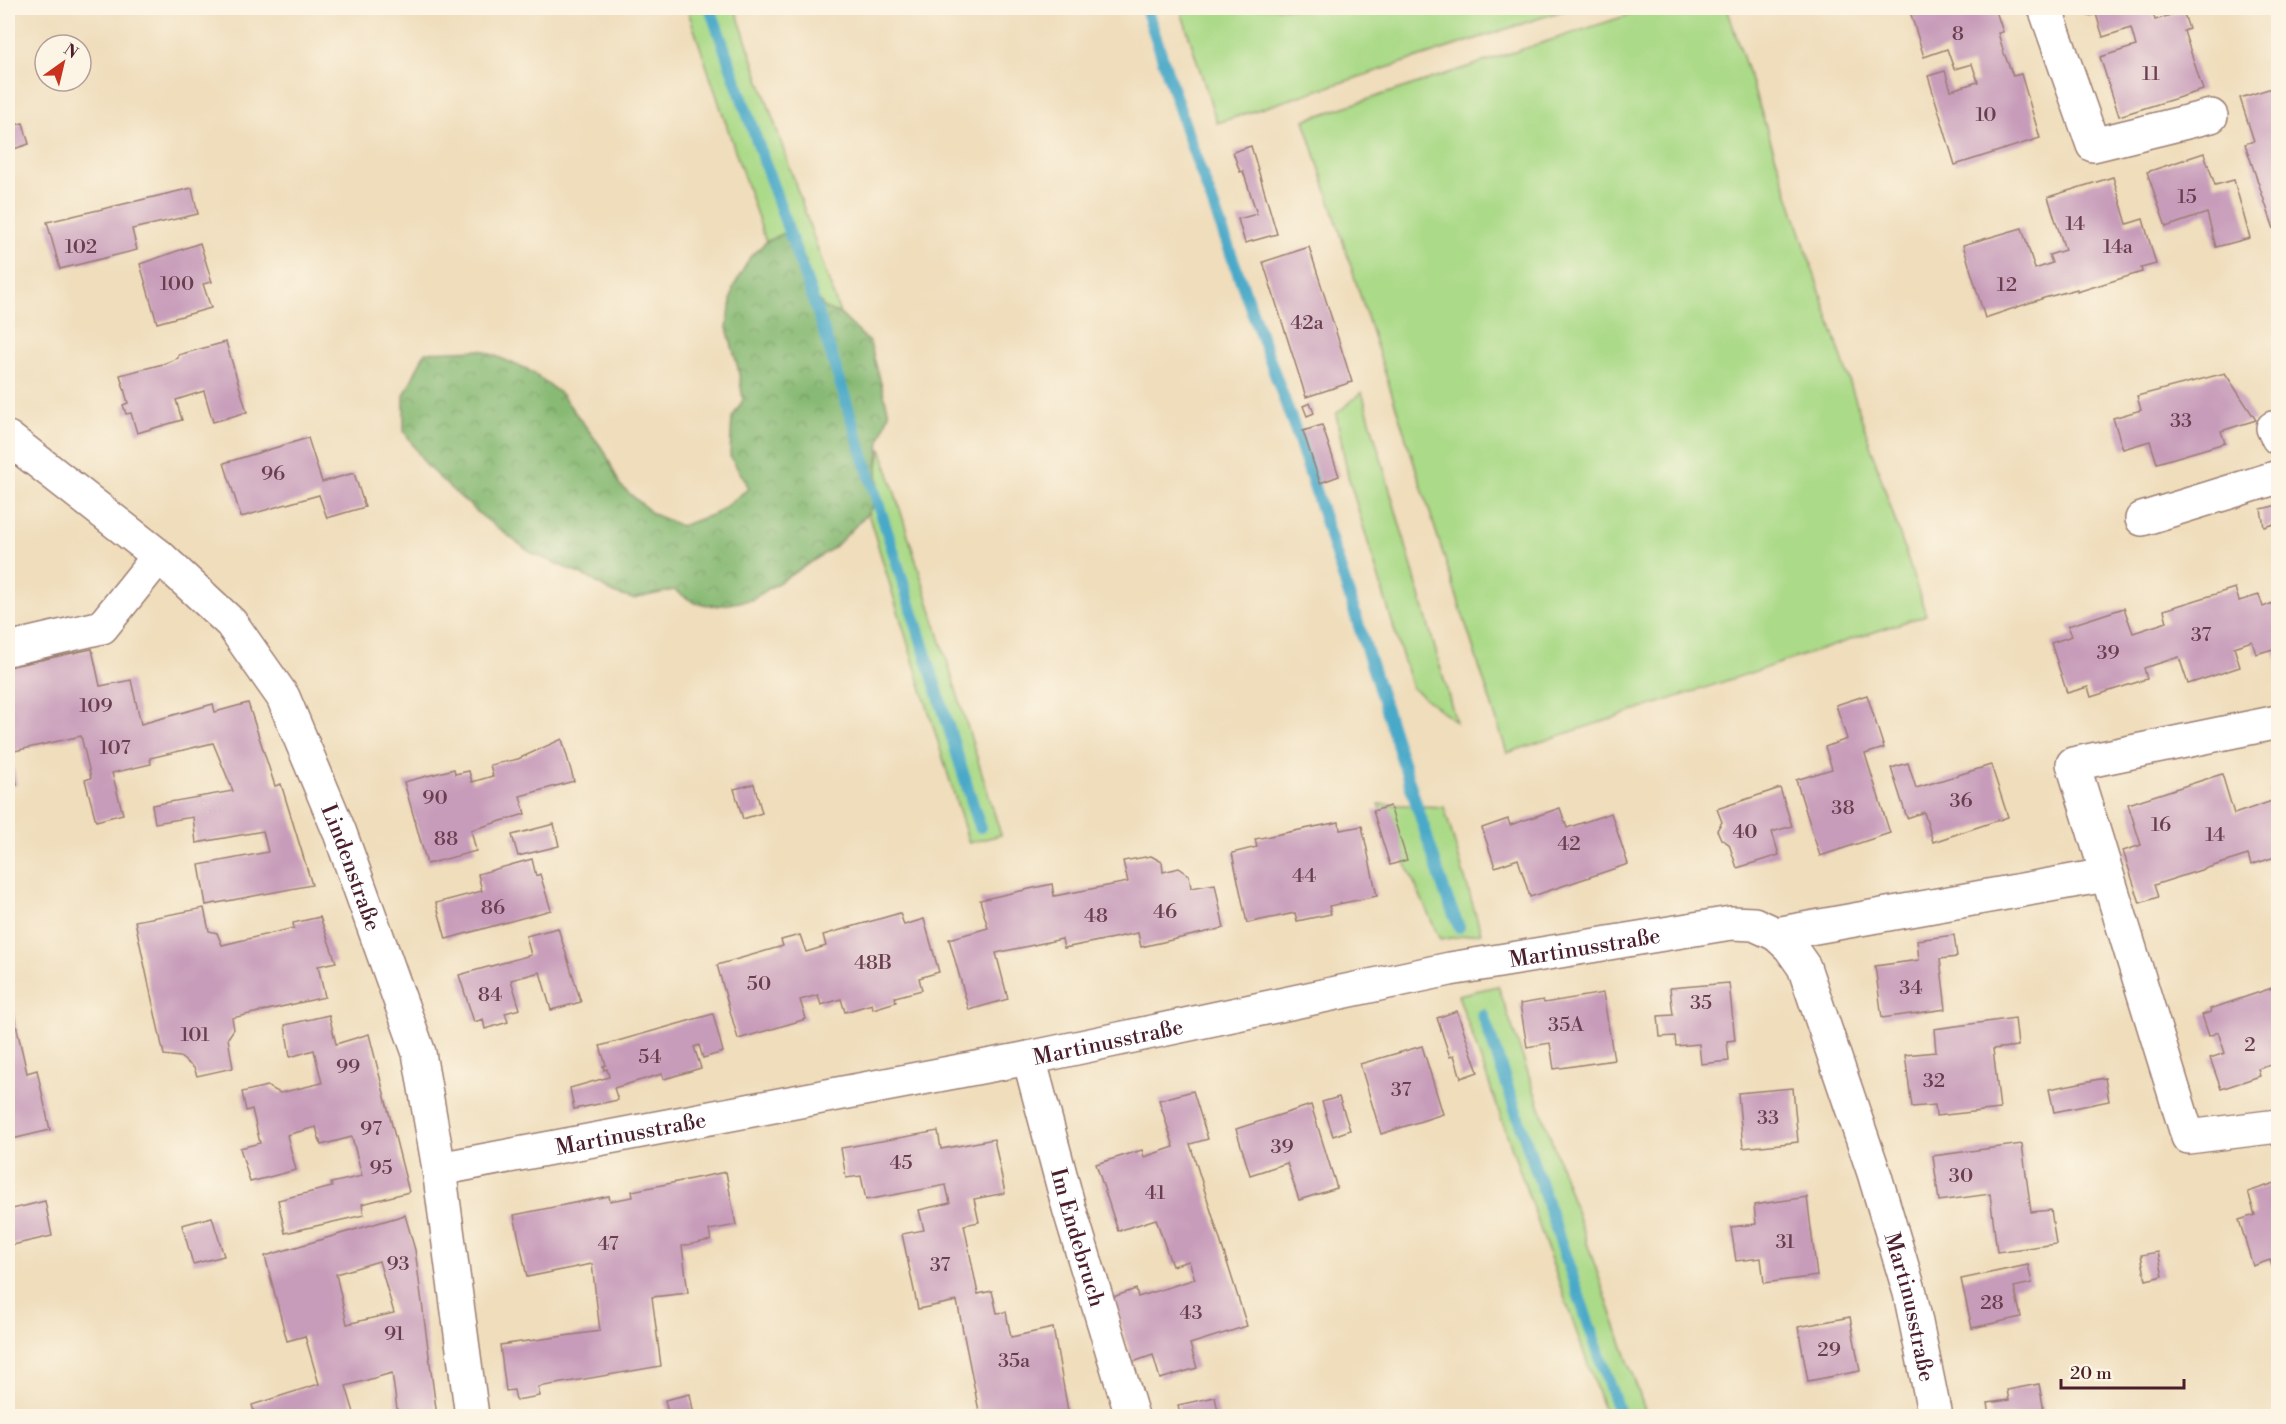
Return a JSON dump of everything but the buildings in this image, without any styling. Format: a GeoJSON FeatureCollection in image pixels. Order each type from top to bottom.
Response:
{"type":"FeatureCollection","features":[{"type":"Feature","properties":{"kind":"street"},"geometry":{"type":"LineString","coordinates":[[2045,8],[2093,145],[2211,116]]}},
{"type":"Feature","properties":{"kind":"street","name":"Lindenstraße"},"geometry":{"type":"LineString","coordinates":[[8,438],[159,556],[231,623],[283,696],[340,834],[419,1053],[439,1169],[472,1416]]}},
{"type":"Feature","properties":{"kind":"street"},"geometry":{"type":"LineString","coordinates":[[2142,519],[2278,477]]}},
{"type":"Feature","properties":{"kind":"street"},"geometry":{"type":"LineString","coordinates":[[8,649],[102,627],[159,556]]}},
{"type":"Feature","properties":{"kind":"street"},"geometry":{"type":"LineString","coordinates":[[2278,722],[2073,764],[2188,1137],[2278,1126]]}},
{"type":"Feature","properties":{"kind":"street"},"geometry":{"type":"LineString","coordinates":[[1776,934],[2106,875]]}},
{"type":"Feature","properties":{"kind":"street","name":"Martinusstraße"},"geometry":{"type":"LineString","coordinates":[[439,1169],[1029,1058],[1450,969],[1731,923],[1755,924],[1776,934],[1790,947],[1804,967],[1870,1162],[1910,1293],[1935,1416]]}},
{"type":"Feature","properties":{"kind":"street","name":"Im Endebruch"},"geometry":{"type":"LineString","coordinates":[[1029,1058],[1069,1208],[1132,1416]]}},
{"type":"Feature","properties":{"kind":"green space"},"geometry":{"type":"Polygon","coordinates":[[[687,8],[735,8],[840,314],[824,308],[808,283],[806,262],[789,231],[766,242],[687,8]]]}},
{"type":"Feature","properties":{"kind":"green space"},"geometry":{"type":"Polygon","coordinates":[[[1180,8],[1571,8],[1217,123],[1180,8]]]}},
{"type":"Feature","properties":{"kind":"green space"},"geometry":{"type":"Polygon","coordinates":[[[1650,8],[1727,8],[1926,615],[1507,753],[1304,120],[1650,8]]]}},
{"type":"Feature","properties":{"kind":"green space"},"geometry":{"type":"Polygon","coordinates":[[[789,231],[806,262],[808,283],[824,308],[840,314],[870,343],[889,413],[880,440],[877,474],[879,494],[868,513],[835,547],[751,600],[716,606],[695,603],[674,590],[633,599],[613,593],[591,579],[530,552],[483,517],[426,465],[404,431],[404,396],[425,352],[481,350],[527,369],[561,394],[605,452],[620,485],[653,514],[681,526],[717,513],[749,488],[730,456],[732,418],[743,400],[738,368],[727,328],[733,288],[750,257],[766,242],[789,231]]]}},
{"type":"Feature","properties":{"kind":"green space"},"geometry":{"type":"Polygon","coordinates":[[[1362,392],[1456,722],[1412,688],[1348,476],[1336,414],[1362,392]]]}},
{"type":"Feature","properties":{"kind":"green space"},"geometry":{"type":"Polygon","coordinates":[[[881,448],[1001,835],[969,843],[868,513],[879,494],[877,474],[881,448]]]}},
{"type":"Feature","properties":{"kind":"green space"},"geometry":{"type":"Polygon","coordinates":[[[1379,804],[1444,807],[1481,933],[1440,940],[1379,804]]]}},
{"type":"Feature","properties":{"kind":"green space"},"geometry":{"type":"Polygon","coordinates":[[[1498,986],[1647,1416],[1606,1416],[1458,995],[1498,986]]]}},
{"type":"Feature","properties":{"kind":"waterway"},"geometry":{"type":"LineString","coordinates":[[710,8],[822,325],[980,827]]}},
{"type":"Feature","properties":{"kind":"waterway"},"geometry":{"type":"LineString","coordinates":[[1146,8],[1193,150],[1298,437],[1446,896],[1459,927]]}},
{"type":"Feature","properties":{"kind":"waterway"},"geometry":{"type":"LineString","coordinates":[[1483,1015],[1620,1416]]}}]}
